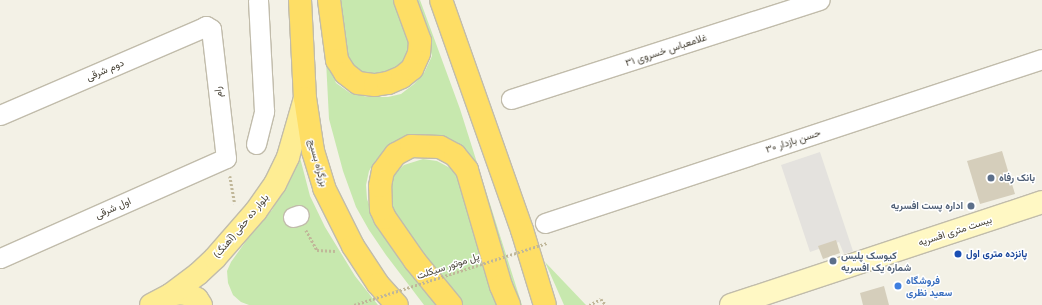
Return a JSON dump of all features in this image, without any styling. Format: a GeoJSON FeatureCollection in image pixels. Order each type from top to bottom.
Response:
{"type":"FeatureCollection","features":[{"type":"Feature","properties":{"kind":"highway","name":"بزرگراه بسیج"},"geometry":{"type":"LineString","coordinates":[[300,0],[305,98],[313,151],[324,188],[357,253],[378,284],[397,305]]}},
{"type":"Feature","properties":{"kind":"highway"},"geometry":{"type":"LineString","coordinates":[[329,0],[337,60],[345,73],[358,83],[375,85],[388,83],[402,77],[412,69],[419,53],[420,41],[405,0]]}},
{"type":"Feature","properties":{"kind":"highway"},"geometry":{"type":"LineString","coordinates":[[441,0],[522,230],[545,305]]}},
{"type":"Feature","properties":{"kind":"highway"},"geometry":{"type":"LineString","coordinates":[[451,305],[402,243],[385,218],[381,209],[380,186],[383,171],[396,154],[411,146],[440,147],[455,155],[468,170],[501,286],[509,305]]}},
{"type":"Feature","properties":{"kind":"main road","name":"بلوار ده حقی (آهنگ)"},"geometry":{"type":"LineString","coordinates":[[161,300],[216,258],[244,227],[275,184],[293,143],[305,98]]}},
{"type":"Feature","properties":{"kind":"main road","name":"بیست متری افسریه"},"geometry":{"type":"LineString","coordinates":[[731,305],[1042,202]]}},
{"type":"Feature","properties":{"kind":"main road","name":"بیست متری افسریه"},"geometry":{"type":"LineString","coordinates":[[764,305],[1042,216]]}},
{"type":"Feature","properties":{"kind":"main road"},"geometry":{"type":"LineString","coordinates":[[161,300],[181,293],[190,295],[197,299],[201,305]]}},
{"type":"Feature","properties":{"kind":"street"},"geometry":{"type":"LineString","coordinates":[[256,144],[264,111],[258,0]]}},
{"type":"Feature","properties":{"kind":"street","name":"غلامعباس خسروی ۳۱"},"geometry":{"type":"LineString","coordinates":[[511,99],[820,0]]}},
{"type":"Feature","properties":{"kind":"street","name":"دوم شرقی"},"geometry":{"type":"LineString","coordinates":[[0,115],[204,27],[210,27]]}},
{"type":"Feature","properties":{"kind":"street","name":"رام"},"geometry":{"type":"LineString","coordinates":[[210,27],[226,158]]}},
{"type":"Feature","properties":{"kind":"street","name":"حسن بازدار ۳۰"},"geometry":{"type":"LineString","coordinates":[[545,223],[1042,59]]}},
{"type":"Feature","properties":{"kind":"street","name":"اول شرقی"},"geometry":{"type":"LineString","coordinates":[[0,258],[226,158]]}},
{"type":"Feature","properties":{"kind":"path"},"geometry":{"type":"LineString","coordinates":[[226,158],[236,207]]}},
{"type":"Feature","properties":{"kind":"path"},"geometry":{"type":"LineString","coordinates":[[296,216],[317,250],[357,253]]}},
{"type":"Feature","properties":{"kind":"path","name":"پل موتور سیکلت"},"geometry":{"type":"LineString","coordinates":[[354,305],[547,243]]}},
{"type":"Feature","properties":{"kind":"path"},"geometry":{"type":"LineString","coordinates":[[589,305],[602,300],[606,305]]}},
{"type":"Feature","properties":{"kind":"green space"},"geometry":{"type":"Polygon","coordinates":[[[336,0],[395,0],[411,44],[409,53],[404,61],[395,69],[382,74],[364,75],[347,63],[336,0]]]}},
{"type":"Feature","properties":{"kind":"green space"},"geometry":{"type":"Polygon","coordinates":[[[415,0],[420,0],[460,109],[522,305],[518,305],[486,207],[436,137],[425,134],[412,135],[393,144],[376,160],[369,171],[366,185],[367,199],[371,210],[385,235],[436,305],[424,305],[386,255],[356,207],[343,171],[329,119],[325,41],[331,70],[336,83],[350,93],[368,97],[388,97],[401,94],[414,84],[424,73],[432,56],[415,0]]]}},
{"type":"Feature","properties":{"kind":"green space"},"geometry":{"type":"Polygon","coordinates":[[[298,150],[310,196],[325,227],[355,276],[378,305],[249,305],[241,302],[233,295],[228,283],[227,271],[231,262],[251,234],[272,210],[284,188],[298,150]]]}},
{"type":"Feature","properties":{"kind":"green space"},"geometry":{"type":"Polygon","coordinates":[[[423,159],[437,161],[452,169],[459,179],[501,305],[462,305],[392,215],[388,188],[395,173],[404,165],[423,159]]]}},
{"type":"Feature","properties":{"kind":"green space"},"geometry":{"type":"Polygon","coordinates":[[[545,262],[586,305],[564,305],[545,262]]]}},
{"type":"Feature","properties":{"kind":"shaded area"},"geometry":{"type":"Polygon","coordinates":[[[820,152],[853,251],[844,254],[839,242],[810,252],[781,165],[820,152]]]}},
{"type":"Feature","properties":{"kind":"building","name":"بانک رفاه"},"geometry":{"type":"Polygon","coordinates":[[[1002,151],[1015,194],[980,204],[967,161],[1002,151]]]}},
{"type":"Feature","properties":{"kind":"building"},"geometry":{"type":"Polygon","coordinates":[[[836,240],[840,253],[823,259],[818,246],[836,240]]]}},
{"type":"Feature","properties":{"kind":"building"},"geometry":{"type":"Polygon","coordinates":[[[884,286],[889,305],[863,305],[860,293],[884,286]]]}},
{"type":"Feature","properties":{"kind":"place","name":"بانک رفاه"},"geometry":{"type":"Point","coordinates":[991,178]}},
{"type":"Feature","properties":{"kind":"place","name":"اداره پست افسریه"},"geometry":{"type":"Point","coordinates":[971,206]}},
{"type":"Feature","properties":{"kind":"place","name":"پانزده متری اول"},"geometry":{"type":"Point","coordinates":[958,254]}},
{"type":"Feature","properties":{"kind":"place","name":"کیوسک پلیس شماره یک افسریه"},"geometry":{"type":"Point","coordinates":[833,261]}},
{"type":"Feature","properties":{"kind":"place","name":"فروشگاه سعید نظری"},"geometry":{"type":"Point","coordinates":[898,286]}}]}
